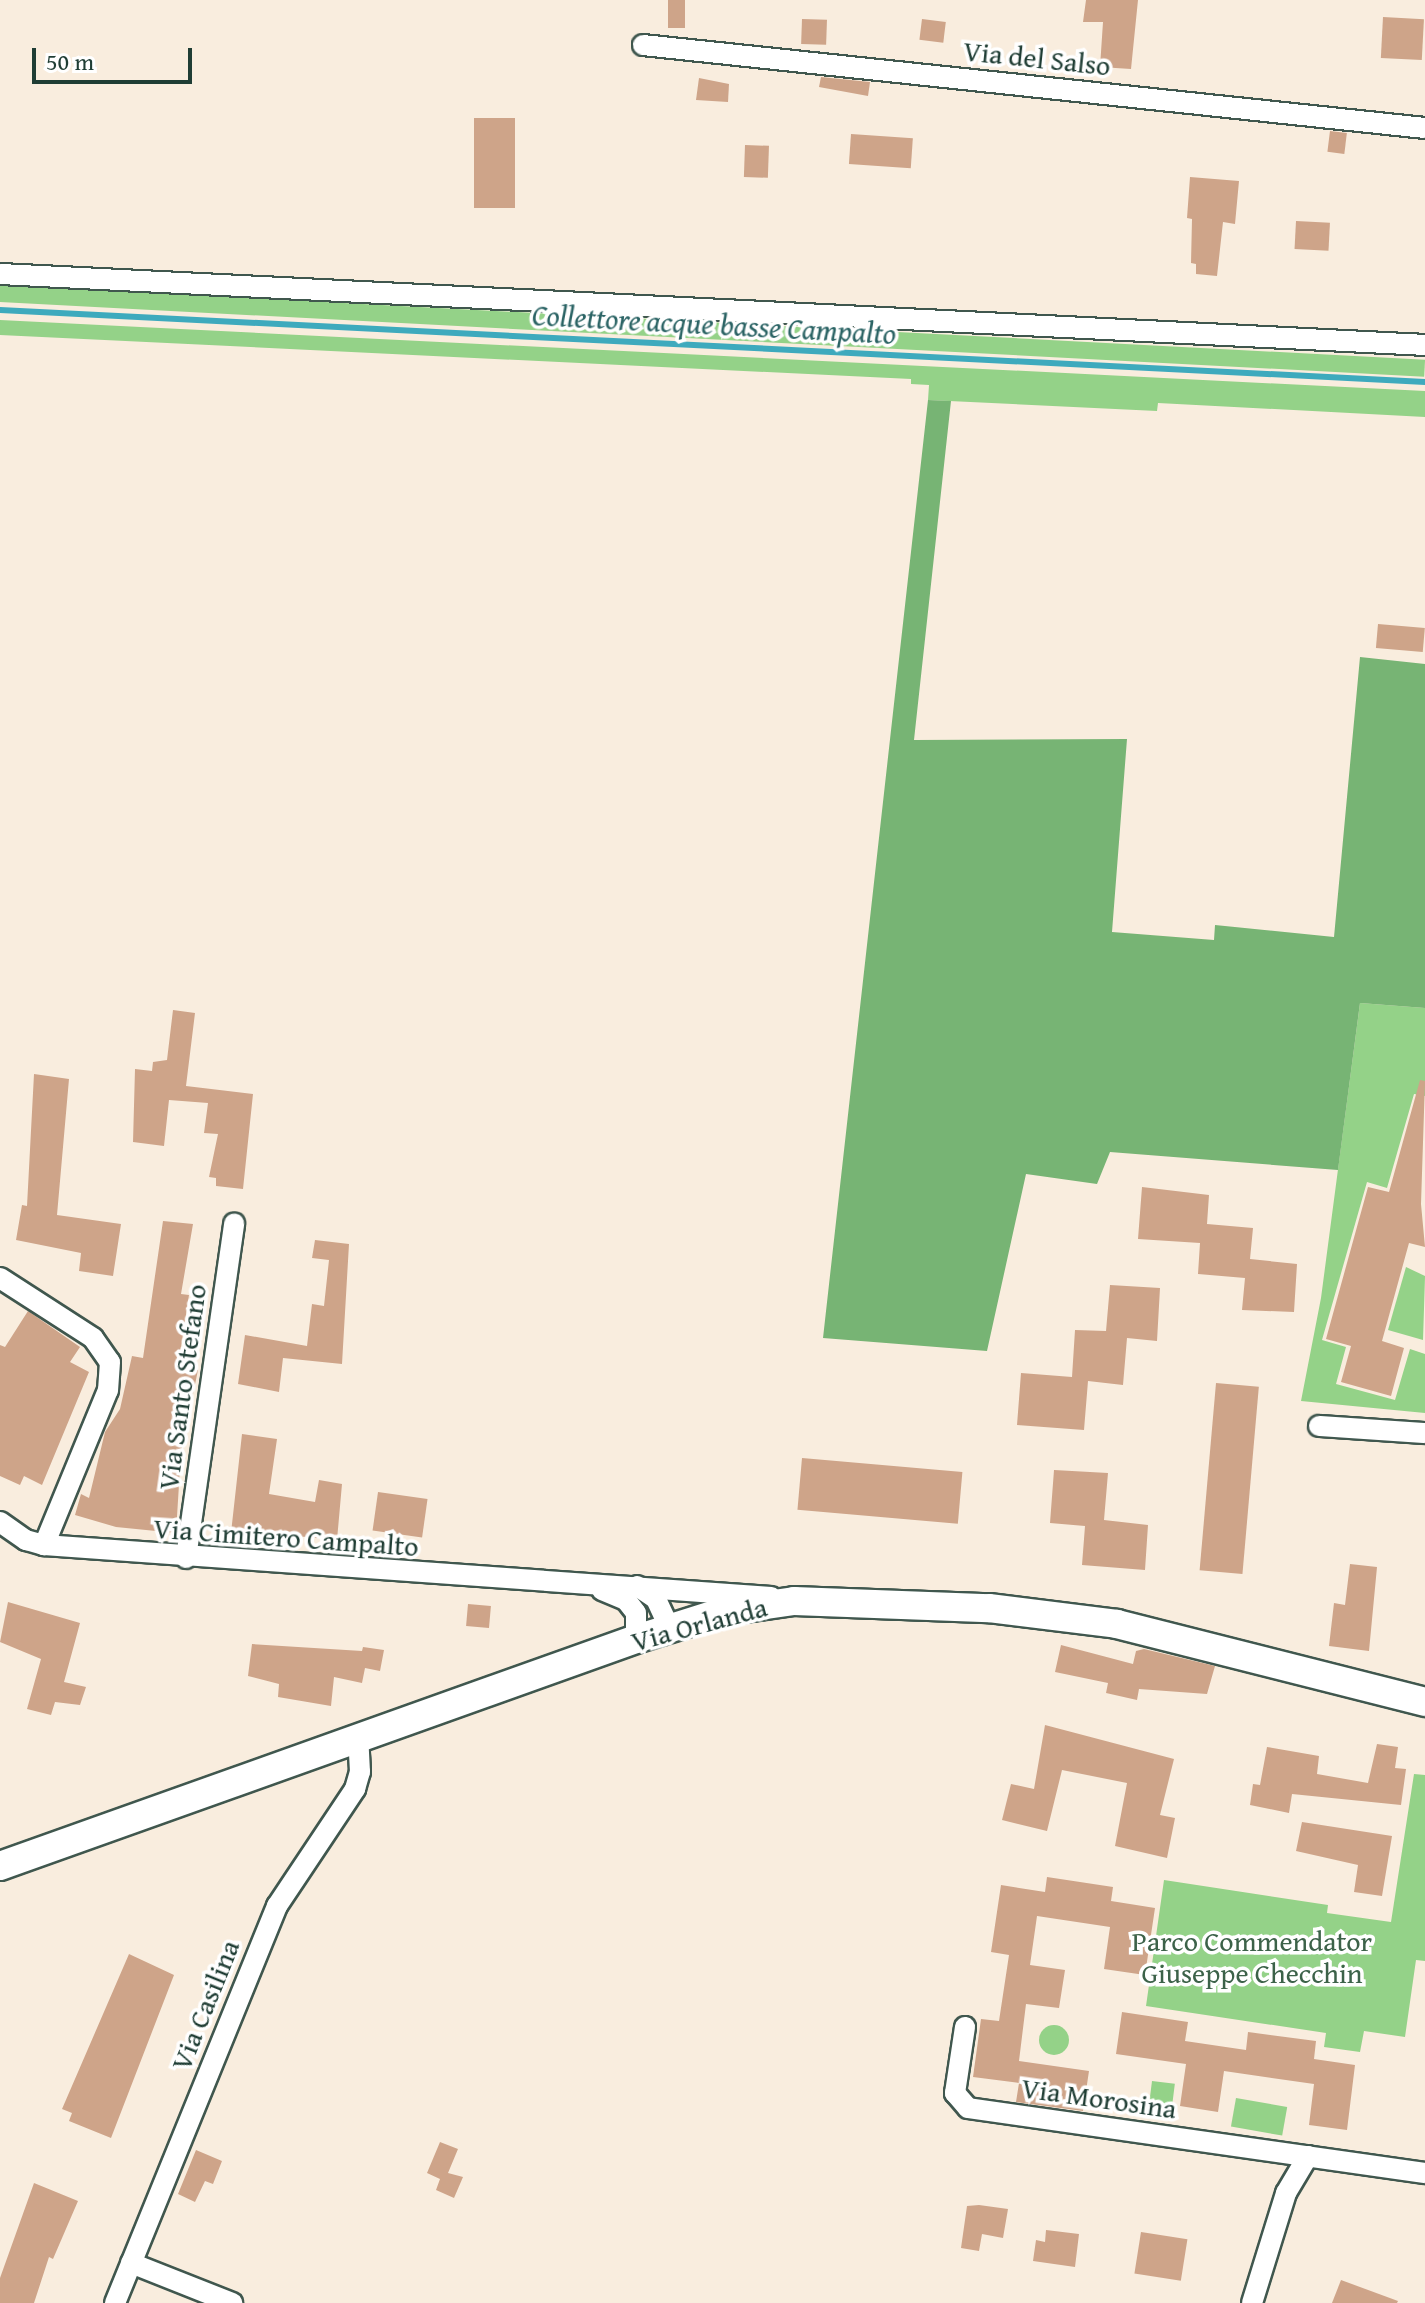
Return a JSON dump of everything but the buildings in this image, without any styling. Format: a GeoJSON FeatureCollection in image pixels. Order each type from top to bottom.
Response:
{"type":"FeatureCollection","features":[{"type":"Feature","properties":{"kind":"main road","name":"Via Orlanda"},"geometry":{"type":"LineString","coordinates":[[0,1866],[636,1639],[725,1611],[794,1601],[989,1608],[1117,1624],[1425,1702]]}},
{"type":"Feature","properties":{"kind":"street","name":"Via del Salso"},"geometry":{"type":"LineString","coordinates":[[643,45],[1425,128]]}},
{"type":"Feature","properties":{"kind":"street"},"geometry":{"type":"LineString","coordinates":[[0,274],[1425,345]]}},
{"type":"Feature","properties":{"kind":"street","name":"Via Santo Stefano"},"geometry":{"type":"LineString","coordinates":[[186,1558],[234,1223]]}},
{"type":"Feature","properties":{"kind":"street"},"geometry":{"type":"LineString","coordinates":[[0,1278],[93,1338],[110,1362],[108,1390],[44,1545]]}},
{"type":"Feature","properties":{"kind":"street"},"geometry":{"type":"LineString","coordinates":[[1319,1426],[1425,1433]]}},
{"type":"Feature","properties":{"kind":"street","name":"Via Cimitero Campalto"},"geometry":{"type":"LineString","coordinates":[[0,1522],[26,1540],[44,1545],[574,1585],[637,1586],[794,1601]]}},
{"type":"Feature","properties":{"kind":"street","name":"Via Cimitero Campalto"},"geometry":{"type":"LineString","coordinates":[[574,1585],[626,1600],[640,1626],[636,1639]]}},
{"type":"Feature","properties":{"kind":"street"},"geometry":{"type":"LineString","coordinates":[[637,1586],[656,1599],[670,1629]]}},
{"type":"Feature","properties":{"kind":"street","name":"Via Casilina"},"geometry":{"type":"LineString","coordinates":[[115,2303],[277,1906],[355,1789],[360,1772],[358,1739]]}},
{"type":"Feature","properties":{"kind":"street","name":"Via Morosina"},"geometry":{"type":"LineString","coordinates":[[965,2027],[955,2093],[968,2108],[1425,2173]]}},
{"type":"Feature","properties":{"kind":"street"},"geometry":{"type":"LineString","coordinates":[[1252,2303],[1286,2193],[1308,2156]]}},
{"type":"Feature","properties":{"kind":"street"},"geometry":{"type":"LineString","coordinates":[[131,2263],[232,2303]]}},
{"type":"Feature","properties":{"kind":"green space"},"geometry":{"type":"Polygon","coordinates":[[[0,285],[1425,360],[1424,377],[0,302],[0,285]]]}},
{"type":"Feature","properties":{"kind":"green space"},"geometry":{"type":"Polygon","coordinates":[[[0,320],[1425,391],[1425,417],[1158,403],[1157,411],[928,400],[929,385],[911,384],[911,379],[0,335],[0,320]]]}},
{"type":"Feature","properties":{"kind":"green space"},"geometry":{"type":"Polygon","coordinates":[[[928,400],[951,401],[914,740],[1127,739],[1112,932],[1214,940],[1215,925],[1334,937],[1360,657],[1425,664],[1425,1008],[1360,1003],[1338,1170],[1110,1152],[1097,1184],[1026,1174],[987,1351],[823,1338],[928,400]]]}},
{"type":"Feature","properties":{"kind":"green space"},"geometry":{"type":"Polygon","coordinates":[[[1360,1003],[1425,1008],[1425,1096],[1414,1094],[1387,1188],[1367,1182],[1322,1340],[1346,1347],[1336,1384],[1395,1400],[1410,1349],[1425,1354],[1425,1413],[1301,1401],[1321,1298],[1360,1003]]]}},
{"type":"Feature","properties":{"kind":"green space"},"geometry":{"type":"Polygon","coordinates":[[[1406,1267],[1425,1276],[1423,1340],[1388,1330],[1406,1267]]]}},
{"type":"Feature","properties":{"kind":"green space","name":"Parco Commendator Giuseppe Checchin"},"geometry":{"type":"Polygon","coordinates":[[[1414,1774],[1425,1775],[1425,1961],[1416,1960],[1405,2037],[1364,2031],[1360,2052],[1324,2047],[1326,2033],[1146,2006],[1164,1880],[1328,1905],[1327,1913],[1391,1922],[1414,1774]]]}},
{"type":"Feature","properties":{"kind":"green space"},"geometry":{"type":"Polygon","coordinates":[[[1054,2025],[1060,2026],[1068,2034],[1068,2046],[1060,2054],[1054,2055],[1048,2054],[1040,2046],[1039,2040],[1040,2034],[1048,2026],[1054,2025]]]}},
{"type":"Feature","properties":{"kind":"green space"},"geometry":{"type":"Polygon","coordinates":[[[1152,2081],[1175,2084],[1171,2117],[1148,2114],[1152,2081]]]}},
{"type":"Feature","properties":{"kind":"green space"},"geometry":{"type":"Polygon","coordinates":[[[1236,2098],[1287,2107],[1282,2136],[1231,2127],[1236,2098]]]}},
{"type":"Feature","properties":{"kind":"waterway","name":"Collettore acque basse Campalto"},"geometry":{"type":"LineString","coordinates":[[0,310],[1425,382]]}}]}
